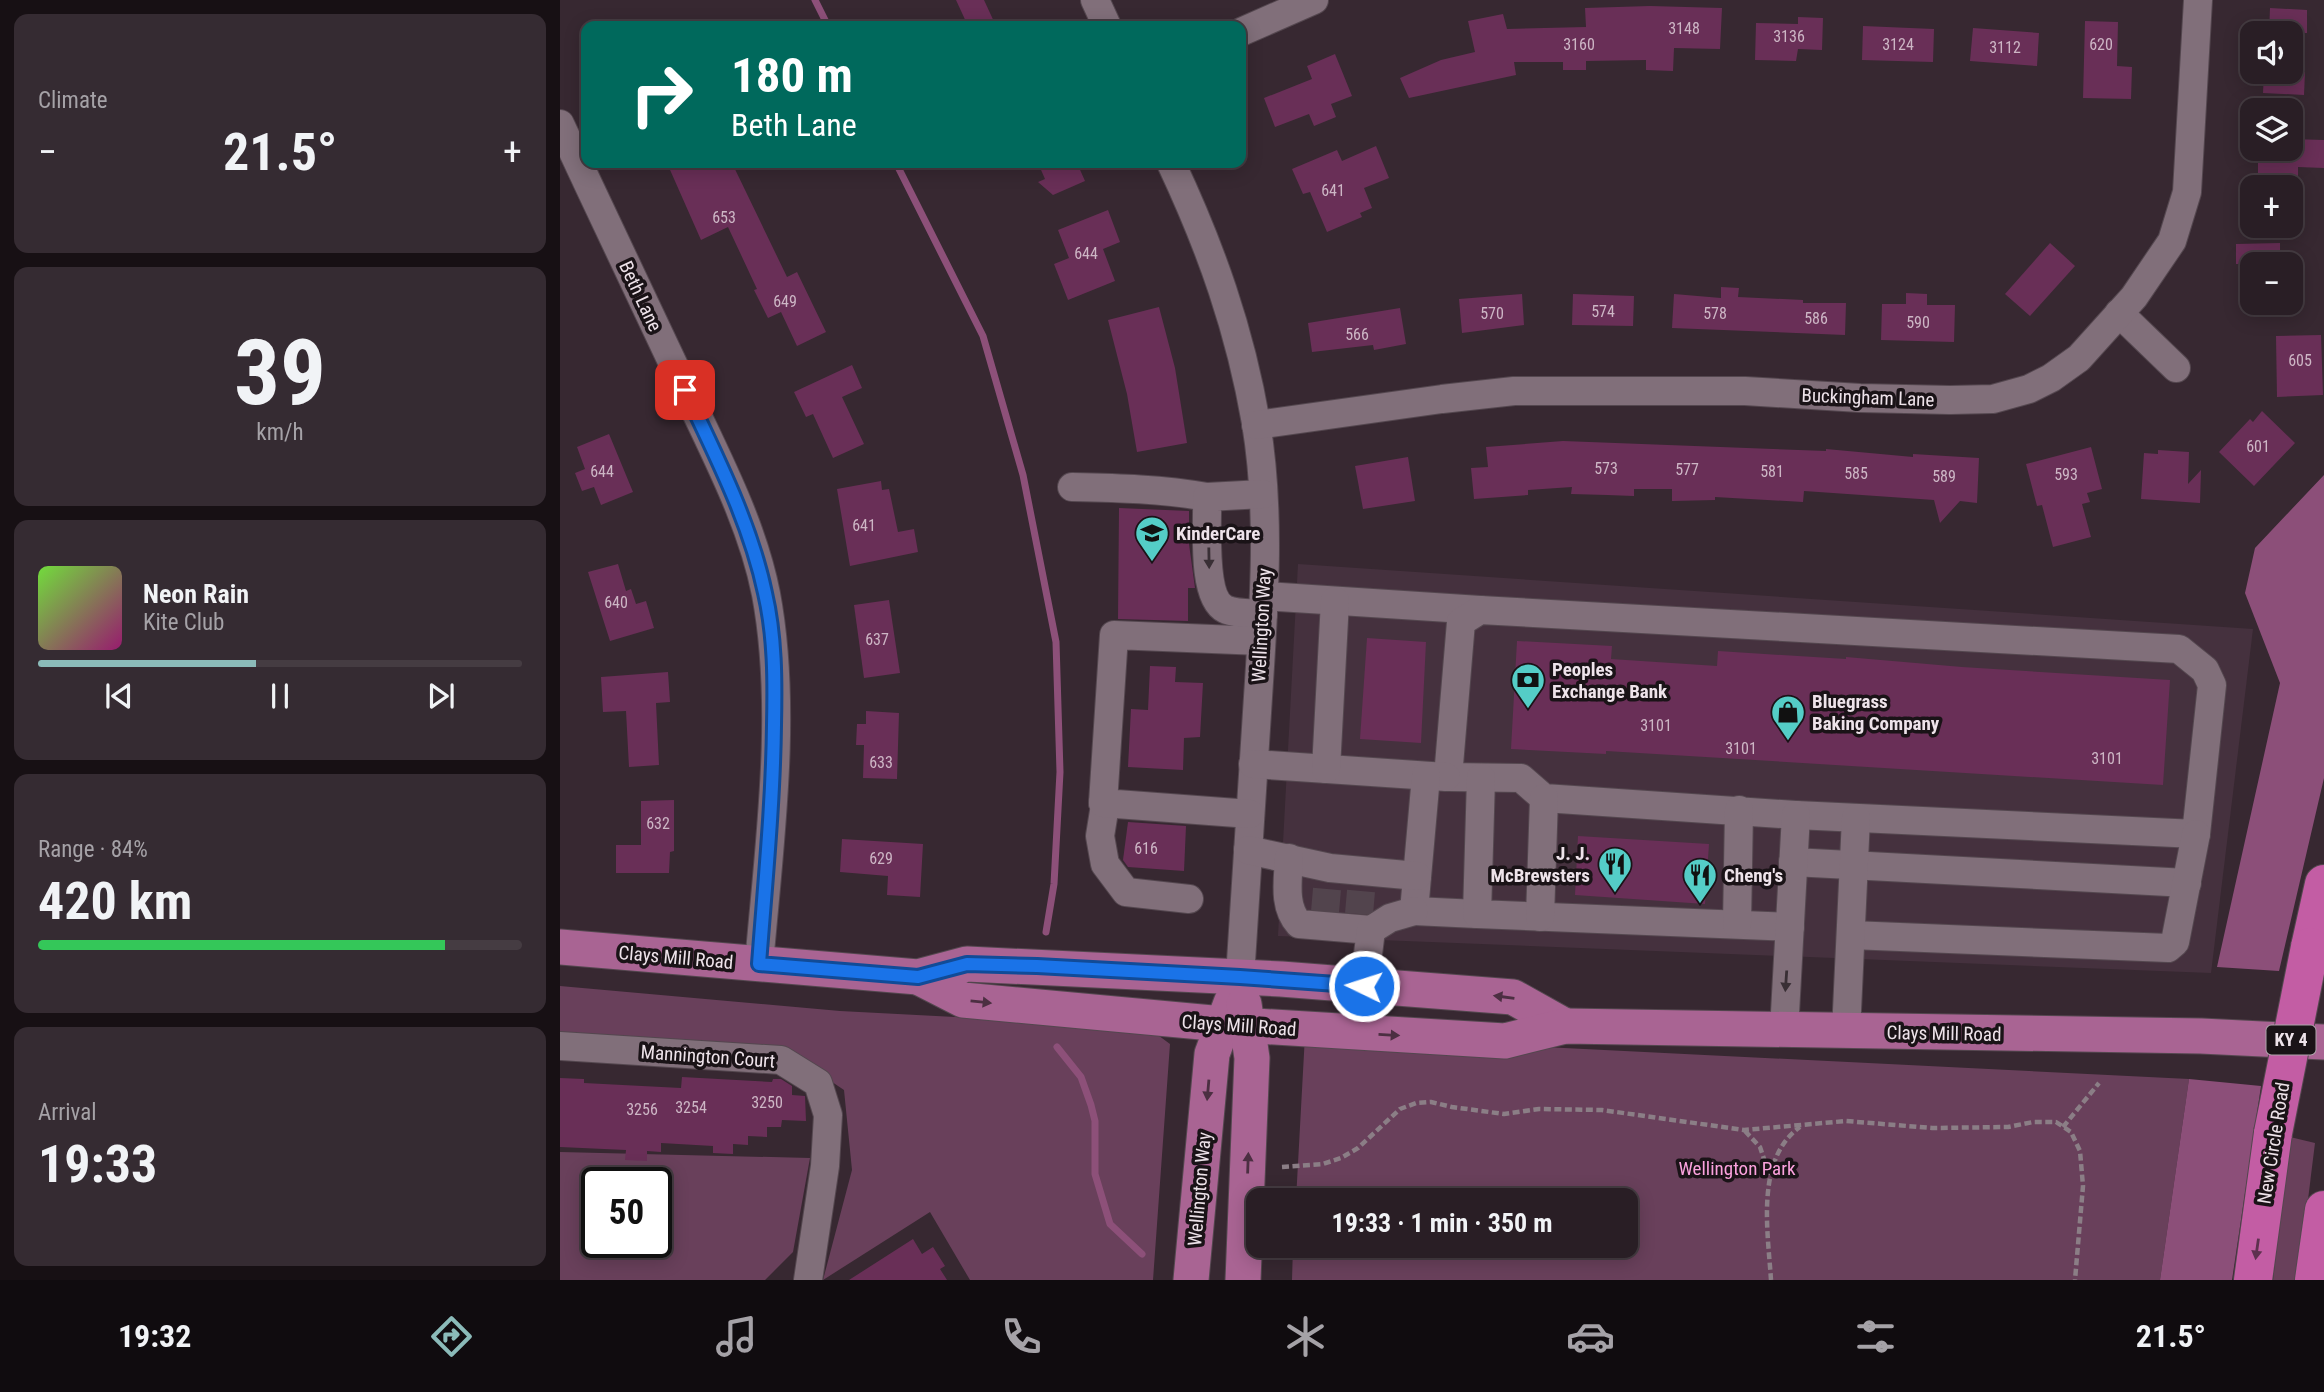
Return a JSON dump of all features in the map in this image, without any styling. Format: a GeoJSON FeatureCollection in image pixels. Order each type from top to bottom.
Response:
{"type":"FeatureCollection","features":[{"type":"Feature","properties":{"kind":"highway","name":"New Circle Road"},"geometry":{"type":"LineString","coordinates":[[2253,1280],[2273,1133],[2324,884]]}},
{"type":"Feature","properties":{"kind":"highway"},"geometry":{"type":"LineString","coordinates":[[2314,1280],[2324,1210]]}},
{"type":"Feature","properties":{"kind":"main road","name":"Clays Mill Road"},"geometry":{"type":"LineString","coordinates":[[560,947],[918,977],[967,964],[1240,977],[1513,997],[1565,1026]]}},
{"type":"Feature","properties":{"kind":"main road","name":"Clays Mill Road"},"geometry":{"type":"LineString","coordinates":[[918,977],[963,1000],[1235,1025],[1505,1041],[1565,1026],[2201,1036],[2324,1042]]}},
{"type":"Feature","properties":{"kind":"main road","name":"Wellington Way"},"geometry":{"type":"LineString","coordinates":[[1191,1280],[1212,1054],[1235,1025],[1240,977]]}},
{"type":"Feature","properties":{"kind":"main road","name":"Wellington Way"},"geometry":{"type":"LineString","coordinates":[[1235,1025],[1252,1058],[1243,1280]]}},
{"type":"Feature","properties":{"kind":"street"},"geometry":{"type":"LineString","coordinates":[[1095,0],[1105,21]]}},
{"type":"Feature","properties":{"kind":"street"},"geometry":{"type":"LineString","coordinates":[[1246,30],[1314,0]]}},
{"type":"Feature","properties":{"kind":"street","name":"Buckingham Lane"},"geometry":{"type":"LineString","coordinates":[[1256,425],[1514,391],[1745,391],[1860,398],[1993,399],[2051,379],[2079,358],[2134,297],[2172,240],[2187,192],[2199,0]]}},
{"type":"Feature","properties":{"kind":"street","name":"Beth Lane"},"geometry":{"type":"LineString","coordinates":[[560,124],[720,463],[750,537],[765,593],[775,680],[774,790],[759,964]]}},
{"type":"Feature","properties":{"kind":"street","name":"Wellington Way"},"geometry":{"type":"LineString","coordinates":[[1173,168],[1212,255],[1231,311],[1256,425],[1263,494],[1263,617],[1240,977]]}},
{"type":"Feature","properties":{"kind":"street"},"geometry":{"type":"LineString","coordinates":[[2119,313],[2176,368]]}},
{"type":"Feature","properties":{"kind":"street"},"geometry":{"type":"LineString","coordinates":[[1072,487],[1137,488],[1207,497],[1263,494]]}},
{"type":"Feature","properties":{"kind":"street"},"geometry":{"type":"LineString","coordinates":[[1207,497],[1209,584],[1216,601],[1231,611],[1263,617]]}},
{"type":"Feature","properties":{"kind":"street"},"geometry":{"type":"LineString","coordinates":[[1326,769],[1335,601]]}},
{"type":"Feature","properties":{"kind":"street"},"geometry":{"type":"LineString","coordinates":[[1189,900],[1126,892],[1105,864],[1101,835],[1114,635],[1263,617],[1335,601],[2179,649],[2205,670],[2212,685],[2196,834],[2175,942],[2168,948],[1851,935]]}},
{"type":"Feature","properties":{"kind":"street"},"geometry":{"type":"LineString","coordinates":[[1414,911],[1417,876],[1437,777],[1461,622],[1480,610]]}},
{"type":"Feature","properties":{"kind":"street"},"geometry":{"type":"LineString","coordinates":[[1254,764],[1437,777],[1521,778],[1544,797],[1796,815],[2196,834]]}},
{"type":"Feature","properties":{"kind":"street"},"geometry":{"type":"LineString","coordinates":[[1477,914],[1481,778]]}},
{"type":"Feature","properties":{"kind":"street"},"geometry":{"type":"LineString","coordinates":[[1540,917],[1544,797]]}},
{"type":"Feature","properties":{"kind":"street"},"geometry":{"type":"LineString","coordinates":[[1103,803],[1250,814]]}},
{"type":"Feature","properties":{"kind":"street"},"geometry":{"type":"LineString","coordinates":[[1737,924],[1739,810]]}},
{"type":"Feature","properties":{"kind":"street"},"geometry":{"type":"LineString","coordinates":[[1784,1031],[1796,815]]}},
{"type":"Feature","properties":{"kind":"street"},"geometry":{"type":"LineString","coordinates":[[1846,1032],[1856,818]]}},
{"type":"Feature","properties":{"kind":"street"},"geometry":{"type":"LineString","coordinates":[[1248,850],[1289,858],[1326,899],[1362,907],[1390,918],[1414,911],[1790,927]]}},
{"type":"Feature","properties":{"kind":"street"},"geometry":{"type":"LineString","coordinates":[[1289,858],[1287,888],[1291,914],[1299,924],[1326,899]]}},
{"type":"Feature","properties":{"kind":"street"},"geometry":{"type":"LineString","coordinates":[[1793,862],[2187,883]]}},
{"type":"Feature","properties":{"kind":"street"},"geometry":{"type":"LineString","coordinates":[[1326,899],[1362,907],[1417,876]]}},
{"type":"Feature","properties":{"kind":"street"},"geometry":{"type":"LineString","coordinates":[[1362,907],[1364,986]]}},
{"type":"Feature","properties":{"kind":"street","name":"Mannington Court"},"geometry":{"type":"LineString","coordinates":[[560,1046],[781,1060],[818,1083],[828,1115],[825,1166],[808,1280]]}},
{"type":"Feature","properties":{"kind":"path"},"geometry":{"type":"LineString","coordinates":[[2063,1126],[2099,1083]]}},
{"type":"Feature","properties":{"kind":"path"},"geometry":{"type":"LineString","coordinates":[[1282,1167],[1323,1164],[1341,1158],[1358,1148],[1399,1109],[1416,1103],[1431,1102],[1504,1114],[1539,1110],[1602,1110],[1744,1130],[1846,1121],[1932,1128],[2008,1127],[2033,1122],[2056,1122],[2071,1132],[2080,1151],[2083,1185],[2075,1280]]}},
{"type":"Feature","properties":{"kind":"path"},"geometry":{"type":"LineString","coordinates":[[1769,1174],[1784,1143],[1803,1125]]}},
{"type":"Feature","properties":{"kind":"path"},"geometry":{"type":"LineString","coordinates":[[1744,1130],[1760,1147],[1769,1174],[1771,1280]]}},
{"type":"Feature","properties":{"kind":"shaded area"},"geometry":{"type":"Polygon","coordinates":[[[2324,475],[2324,778],[2279,971],[2217,967],[2280,683],[2245,593],[2255,548],[2324,475]]]}},
{"type":"Feature","properties":{"kind":"shaded area"},"geometry":{"type":"Polygon","coordinates":[[[1298,564],[2253,629],[2211,973],[1278,936],[1298,564]]]}},
{"type":"Feature","properties":{"kind":"shaded area"},"geometry":{"type":"Polygon","coordinates":[[[2189,1079],[2261,1086],[2232,1280],[2160,1280],[2189,1079]]]}},
{"type":"Feature","properties":{"kind":"green space"},"geometry":{"type":"Polygon","coordinates":[[[560,986],[840,1011],[1147,1027],[1170,1044],[1153,1280],[970,1280],[930,1212],[823,1280],[852,1170],[844,1090],[792,1055],[560,1036],[560,986]]]}},
{"type":"Feature","properties":{"kind":"green space","name":"Wellington Park"},"geometry":{"type":"Polygon","coordinates":[[[1305,1035],[2189,1079],[2160,1280],[1292,1280],[1293,1258],[1638,1258],[1638,1188],[1297,1188],[1305,1035]]]}},
{"type":"Feature","properties":{"kind":"green space"},"geometry":{"type":"Polygon","coordinates":[[[2290,1137],[2315,1143],[2298,1280],[2273,1280],[2290,1137]]]}},
{"type":"Feature","properties":{"kind":"green space"},"geometry":{"type":"Polygon","coordinates":[[[560,1152],[810,1158],[793,1252],[765,1280],[560,1280],[560,1152]]]}},
{"type":"Feature","properties":{"kind":"building"},"geometry":{"type":"Polygon","coordinates":[[[956,0],[984,0],[994,21],[966,21],[956,0]]]}},
{"type":"Feature","properties":{"kind":"building"},"geometry":{"type":"Polygon","coordinates":[[[1585,8],[1722,8],[1720,49],[1674,48],[1673,71],[1646,70],[1646,60],[1586,61],[1586,70],[1563,70],[1563,62],[1514,62],[1516,75],[1409,98],[1400,78],[1441,60],[1475,52],[1468,21],[1503,14],[1507,29],[1586,27],[1585,8]]]}},
{"type":"Feature","properties":{"kind":"building"},"geometry":{"type":"Polygon","coordinates":[[[2270,8],[2307,10],[2307,33],[2303,33],[2303,21],[2269,21],[2270,8]]]}},
{"type":"Feature","properties":{"kind":"building"},"geometry":{"type":"Polygon","coordinates":[[[1798,17],[1823,18],[1822,50],[1798,49],[1796,61],[1755,60],[1756,23],[1798,24],[1798,17]]]}},
{"type":"Feature","properties":{"kind":"building"},"geometry":{"type":"Polygon","coordinates":[[[2085,21],[2118,22],[2117,66],[2132,67],[2131,99],[2083,98],[2085,21]]]}},
{"type":"Feature","properties":{"kind":"building"},"geometry":{"type":"Polygon","coordinates":[[[1863,26],[1934,29],[1933,62],[1862,60],[1863,26]]]}},
{"type":"Feature","properties":{"kind":"building"},"geometry":{"type":"Polygon","coordinates":[[[1973,28],[2039,33],[2037,66],[1970,61],[1973,28]]]}},
{"type":"Feature","properties":{"kind":"building"},"geometry":{"type":"Polygon","coordinates":[[[1335,54],[1352,96],[1331,104],[1336,117],[1314,126],[1309,114],[1275,127],[1264,98],[1312,79],[1307,66],[1335,54]]]}},
{"type":"Feature","properties":{"kind":"building"},"geometry":{"type":"Polygon","coordinates":[[[2305,72],[2304,95],[2263,93],[2263,84],[2303,84],[2305,72]]]}},
{"type":"Feature","properties":{"kind":"building"},"geometry":{"type":"Polygon","coordinates":[[[2303,139],[2324,140],[2324,168],[2298,167],[2298,175],[2258,175],[2258,161],[2303,161],[2303,139]]]}},
{"type":"Feature","properties":{"kind":"building"},"geometry":{"type":"Polygon","coordinates":[[[1376,146],[1389,178],[1364,188],[1372,208],[1360,213],[1362,217],[1327,232],[1310,192],[1303,194],[1292,169],[1337,150],[1342,161],[1376,146]]]}},
{"type":"Feature","properties":{"kind":"building"},"geometry":{"type":"Polygon","coordinates":[[[669,168],[734,168],[787,277],[797,272],[826,332],[797,346],[781,312],[768,318],[728,227],[701,240],[669,168]]]}},
{"type":"Feature","properties":{"kind":"building"},"geometry":{"type":"Polygon","coordinates":[[[1040,168],[1079,168],[1085,181],[1053,195],[1038,182],[1045,179],[1040,168]]]}},
{"type":"Feature","properties":{"kind":"building"},"geometry":{"type":"Polygon","coordinates":[[[1108,210],[1120,242],[1103,249],[1115,281],[1068,300],[1054,264],[1069,258],[1058,230],[1108,210]]]}},
{"type":"Feature","properties":{"kind":"building"},"geometry":{"type":"Polygon","coordinates":[[[2050,243],[2075,266],[2030,316],[2005,294],[2050,243]]]}},
{"type":"Feature","properties":{"kind":"building"},"geometry":{"type":"Polygon","coordinates":[[[2280,243],[2280,252],[2240,252],[2240,264],[2236,264],[2236,244],[2280,243]]]}},
{"type":"Feature","properties":{"kind":"building"},"geometry":{"type":"Polygon","coordinates":[[[1721,287],[1739,288],[1738,297],[1803,300],[1803,303],[1846,303],[1845,335],[1672,328],[1674,294],[1721,298],[1721,287]]]}},
{"type":"Feature","properties":{"kind":"building"},"geometry":{"type":"Polygon","coordinates":[[[1906,293],[1927,294],[1927,305],[1955,305],[1954,342],[1881,340],[1882,304],[1906,304],[1906,293]]]}},
{"type":"Feature","properties":{"kind":"building"},"geometry":{"type":"Polygon","coordinates":[[[1522,294],[1524,325],[1462,333],[1459,299],[1522,294]]]}},
{"type":"Feature","properties":{"kind":"building"},"geometry":{"type":"Polygon","coordinates":[[[1573,294],[1634,296],[1633,326],[1572,325],[1573,294]]]}},
{"type":"Feature","properties":{"kind":"building"},"geometry":{"type":"Polygon","coordinates":[[[1159,307],[1175,368],[1187,443],[1137,452],[1127,394],[1108,320],[1159,307]]]}},
{"type":"Feature","properties":{"kind":"building"},"geometry":{"type":"Polygon","coordinates":[[[1400,308],[1406,344],[1374,350],[1373,345],[1312,352],[1308,323],[1400,308]]]}},
{"type":"Feature","properties":{"kind":"building"},"geometry":{"type":"Polygon","coordinates":[[[2321,335],[2323,395],[2277,397],[2276,336],[2321,335]]]}},
{"type":"Feature","properties":{"kind":"building"},"geometry":{"type":"Polygon","coordinates":[[[852,365],[862,388],[842,397],[864,444],[833,458],[813,414],[806,417],[794,392],[852,365]]]}},
{"type":"Feature","properties":{"kind":"building"},"geometry":{"type":"Polygon","coordinates":[[[2262,411],[2295,443],[2254,486],[2219,452],[2250,419],[2253,422],[2262,411]]]}},
{"type":"Feature","properties":{"kind":"building"},"geometry":{"type":"Polygon","coordinates":[[[609,434],[633,492],[601,505],[594,487],[582,491],[575,473],[585,469],[577,447],[609,434]]]}},
{"type":"Feature","properties":{"kind":"building"},"geometry":{"type":"Polygon","coordinates":[[[1563,441],[1826,449],[1913,457],[1913,454],[1979,458],[1977,503],[1960,501],[1940,523],[1934,500],[1804,491],[1803,502],[1715,497],[1715,500],[1672,501],[1672,489],[1634,489],[1634,496],[1571,494],[1572,487],[1528,490],[1528,495],[1474,499],[1471,468],[1488,467],[1486,447],[1563,441]]]}},
{"type":"Feature","properties":{"kind":"building"},"geometry":{"type":"Polygon","coordinates":[[[2091,447],[2102,489],[2087,493],[2090,502],[2082,504],[2091,537],[2053,547],[2042,505],[2037,506],[2026,464],[2091,447]]]}},
{"type":"Feature","properties":{"kind":"building"},"geometry":{"type":"Polygon","coordinates":[[[2158,450],[2189,452],[2188,484],[2201,470],[2200,503],[2141,499],[2144,453],[2158,454],[2158,450]]]}},
{"type":"Feature","properties":{"kind":"building"},"geometry":{"type":"Polygon","coordinates":[[[1408,457],[1415,501],[1363,509],[1355,466],[1408,457]]]}},
{"type":"Feature","properties":{"kind":"building"},"geometry":{"type":"Polygon","coordinates":[[[881,481],[882,490],[889,489],[898,532],[914,529],[918,552],[850,566],[837,489],[881,481]]]}},
{"type":"Feature","properties":{"kind":"building"},"geometry":{"type":"Polygon","coordinates":[[[1119,508],[1189,511],[1189,544],[1195,588],[1188,588],[1188,621],[1118,619],[1119,508]]]}},
{"type":"Feature","properties":{"kind":"building"},"geometry":{"type":"Polygon","coordinates":[[[618,564],[626,591],[631,589],[636,604],[646,601],[654,628],[610,641],[588,572],[618,564]]]}},
{"type":"Feature","properties":{"kind":"building"},"geometry":{"type":"Polygon","coordinates":[[[889,600],[900,673],[864,678],[854,605],[889,600]]]}},
{"type":"Feature","properties":{"kind":"building"},"geometry":{"type":"Polygon","coordinates":[[[1367,638],[1426,642],[1421,743],[1360,739],[1367,638]]]}},
{"type":"Feature","properties":{"kind":"building"},"geometry":{"type":"Polygon","coordinates":[[[1517,641],[1612,646],[1611,659],[1717,666],[1718,651],[1846,657],[2170,680],[2163,785],[1606,751],[1606,754],[1511,749],[1517,641]]]}},
{"type":"Feature","properties":{"kind":"building"},"geometry":{"type":"Polygon","coordinates":[[[1150,666],[1176,667],[1175,682],[1203,683],[1200,737],[1184,738],[1183,770],[1128,767],[1131,709],[1148,710],[1150,666]]]}},
{"type":"Feature","properties":{"kind":"building"},"geometry":{"type":"Polygon","coordinates":[[[668,672],[670,702],[656,703],[659,765],[629,767],[626,711],[603,712],[601,677],[668,672]]]}},
{"type":"Feature","properties":{"kind":"building"},"geometry":{"type":"Polygon","coordinates":[[[866,711],[899,713],[897,779],[863,778],[864,745],[856,745],[857,724],[866,724],[866,711]]]}},
{"type":"Feature","properties":{"kind":"building"},"geometry":{"type":"Polygon","coordinates":[[[674,800],[674,851],[670,852],[669,873],[616,873],[616,845],[641,845],[641,801],[674,800]]]}},
{"type":"Feature","properties":{"kind":"building"},"geometry":{"type":"Polygon","coordinates":[[[1128,822],[1186,826],[1184,871],[1128,867],[1123,860],[1128,822]]]}},
{"type":"Feature","properties":{"kind":"building"},"geometry":{"type":"Polygon","coordinates":[[[1578,836],[1709,844],[1705,904],[1575,895],[1578,836]]]}},
{"type":"Feature","properties":{"kind":"building"},"geometry":{"type":"Polygon","coordinates":[[[842,839],[923,844],[920,897],[887,895],[888,876],[840,872],[842,839]]]}},
{"type":"Feature","properties":{"kind":"building"},"geometry":{"type":"Polygon","coordinates":[[[682,1077],[772,1082],[773,1079],[781,1079],[792,1086],[792,1095],[805,1096],[806,1121],[782,1120],[781,1127],[767,1127],[767,1137],[748,1136],[748,1145],[733,1144],[733,1154],[713,1153],[713,1146],[661,1143],[661,1152],[647,1151],[647,1161],[625,1160],[626,1150],[560,1147],[560,1078],[584,1079],[584,1083],[681,1088],[682,1077]]]}},
{"type":"Feature","properties":{"kind":"building"},"geometry":{"type":"Polygon","coordinates":[[[913,1239],[922,1254],[933,1247],[945,1266],[940,1269],[947,1280],[849,1280],[913,1239]]]}},
{"type":"Feature","properties":{"kind":"waterway"},"geometry":{"type":"LineString","coordinates":[[815,0],[826,21]]}},
{"type":"Feature","properties":{"kind":"waterway"},"geometry":{"type":"LineString","coordinates":[[899,168],[983,336],[1023,475],[1056,642],[1060,772],[1054,884],[1046,932]]}},
{"type":"Feature","properties":{"kind":"waterway"},"geometry":{"type":"LineString","coordinates":[[1057,1047],[1081,1077],[1091,1105],[1095,1121],[1095,1174],[1110,1224],[1142,1254]]}},
{"type":"Feature","properties":{"kind":"tunnel"},"geometry":{"type":"LineString","coordinates":[[1325,912],[1327,889]]}},
{"type":"Feature","properties":{"kind":"tunnel"},"geometry":{"type":"LineString","coordinates":[[1359,914],[1361,891]]}},
{"type":"Feature","properties":{"kind":"place","name":"KinderCare"},"geometry":{"type":"Point","coordinates":[1152,563]}},
{"type":"Feature","properties":{"kind":"place","name":"Peoples Exchange Bank"},"geometry":{"type":"Point","coordinates":[1528,710]}},
{"type":"Feature","properties":{"kind":"place","name":"Bluegrass Baking Company"},"geometry":{"type":"Point","coordinates":[1788,742]}},
{"type":"Feature","properties":{"kind":"place","name":"J. J. McBrewsters"},"geometry":{"type":"Point","coordinates":[1615,894]}},
{"type":"Feature","properties":{"kind":"place","name":"Cheng's"},"geometry":{"type":"Point","coordinates":[1700,905]}},
{"type":"Feature","properties":{"kind":"route"},"geometry":{"type":"LineString","coordinates":[[685,390],[720,463],[750,537],[765,593],[772,642],[775,680],[774,790],[759,964],[918,977],[967,964],[1037,966],[1364,986]]}}]}
